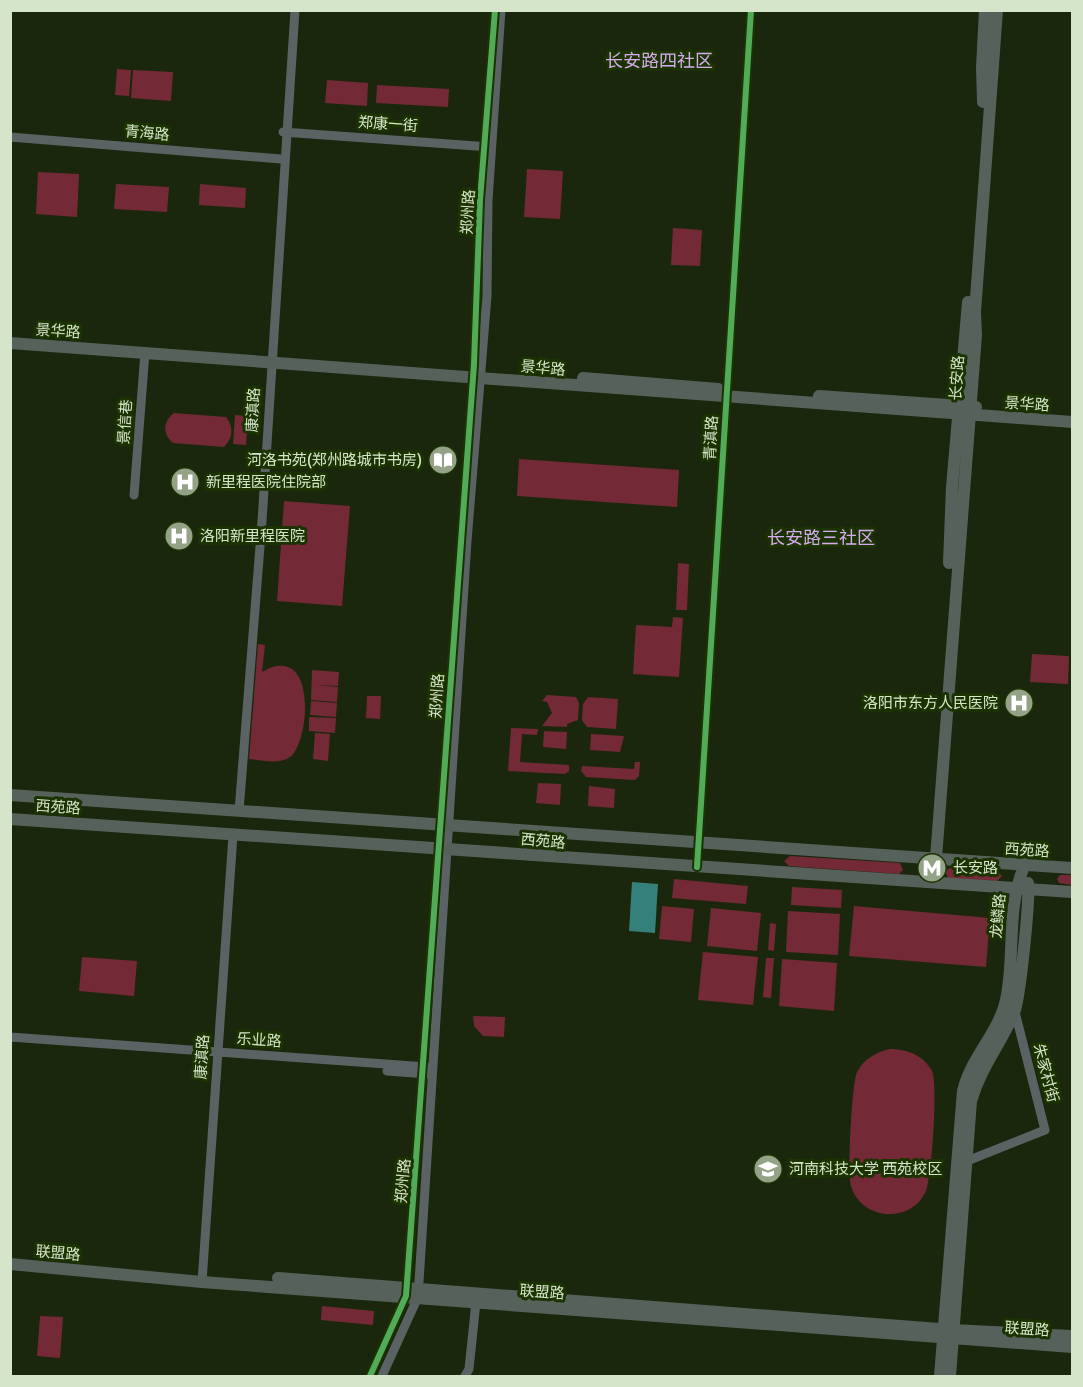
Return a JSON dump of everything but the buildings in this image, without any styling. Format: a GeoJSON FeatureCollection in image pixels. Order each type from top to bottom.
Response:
{"type":"FeatureCollection","features":[{"type":"Feature","properties":{"kind":"main road","name":"长安路"},"geometry":{"type":"LineString","coordinates":[[930,881],[984,98],[982,67],[985,10]]}},
{"type":"Feature","properties":{"kind":"main road","name":"长安路"},"geometry":{"type":"LineString","coordinates":[[964,410],[997,10]]}},
{"type":"Feature","properties":{"kind":"main road","name":"景华路"},"geometry":{"type":"LineString","coordinates":[[10,337],[726,393],[964,410],[1072,414]]}},
{"type":"Feature","properties":{"kind":"main road","name":"景华路"},"geometry":{"type":"LineString","coordinates":[[10,344],[270,358]]}},
{"type":"Feature","properties":{"kind":"main road","name":"景华路"},"geometry":{"type":"LineString","coordinates":[[964,410],[1072,422]]}},
{"type":"Feature","properties":{"kind":"main road","name":"西苑路"},"geometry":{"type":"LineString","coordinates":[[10,795],[1072,868]]}},
{"type":"Feature","properties":{"kind":"main road","name":"西苑路"},"geometry":{"type":"LineString","coordinates":[[10,819],[1072,892]]}},
{"type":"Feature","properties":{"kind":"main road","name":"龙鳞路"},"geometry":{"type":"LineString","coordinates":[[950,1377],[947,1334],[963,1091],[972,1064],[997,1024],[1006,1001],[1015,889],[1024,864]]}},
{"type":"Feature","properties":{"kind":"main road","name":"龙鳞路"},"geometry":{"type":"LineString","coordinates":[[940,1377],[967,1161],[971,1101],[977,1079],[1015,1012],[1029,889],[1024,864]]}},
{"type":"Feature","properties":{"kind":"main road","name":"联盟路"},"geometry":{"type":"LineString","coordinates":[[10,1258],[205,1278]]}},
{"type":"Feature","properties":{"kind":"main road","name":"联盟路"},"geometry":{"type":"LineString","coordinates":[[10,1264],[412,1292],[947,1334],[1072,1347]]}},
{"type":"Feature","properties":{"kind":"main road","name":"联盟路"},"geometry":{"type":"LineString","coordinates":[[412,1292],[476,1302],[947,1334],[1072,1336]]}},
{"type":"Feature","properties":{"kind":"street","name":"康滇路"},"geometry":{"type":"LineString","coordinates":[[237,811],[293,10]]}},
{"type":"Feature","properties":{"kind":"street","name":"郑州路"},"geometry":{"type":"LineString","coordinates":[[382,1377],[412,1292],[477,373],[495,10]]}},
{"type":"Feature","properties":{"kind":"street","name":"郑州路"},"geometry":{"type":"LineString","coordinates":[[488,147],[501,10]]}},
{"type":"Feature","properties":{"kind":"street","name":"青滇路"},"geometry":{"type":"LineString","coordinates":[[697,867],[751,10]]}},
{"type":"Feature","properties":{"kind":"street","name":"康滇路"},"geometry":{"type":"LineString","coordinates":[[270,358],[281,159],[285,132]]}},
{"type":"Feature","properties":{"kind":"street","name":"郑康一街"},"geometry":{"type":"LineString","coordinates":[[285,132],[488,147]]}},
{"type":"Feature","properties":{"kind":"street","name":"青海路"},"geometry":{"type":"LineString","coordinates":[[10,137],[281,159]]}},
{"type":"Feature","properties":{"kind":"street","name":"景信巷"},"geometry":{"type":"LineString","coordinates":[[134,495],[145,352]]}},
{"type":"Feature","properties":{"kind":"street","name":"康滇路"},"geometry":{"type":"LineString","coordinates":[[205,1278],[236,836]]}},
{"type":"Feature","properties":{"kind":"street","name":"朱家村街"},"geometry":{"type":"LineString","coordinates":[[967,1161],[1046,1130],[1015,1012]]}},
{"type":"Feature","properties":{"kind":"street","name":"乐业路"},"geometry":{"type":"LineString","coordinates":[[10,1038],[428,1071]]}},
{"type":"Feature","properties":{"kind":"street","name":"乐业路"},"geometry":{"type":"LineString","coordinates":[[10,1043],[220,1055]]}},
{"type":"Feature","properties":{"kind":"street","name":"郑州路"},"geometry":{"type":"LineString","coordinates":[[370,1377],[412,1292]]}},
{"type":"Feature","properties":{"kind":"street"},"geometry":{"type":"LineString","coordinates":[[467,1374],[476,1302]]}},
{"type":"Feature","properties":{"kind":"shaded area"},"geometry":{"type":"Polygon","coordinates":[[[117,69],[131,70],[129,96],[115,95],[117,69]]]}},
{"type":"Feature","properties":{"kind":"shaded area"},"geometry":{"type":"Polygon","coordinates":[[[133,70],[173,72],[171,101],[131,98],[133,70]]]}},
{"type":"Feature","properties":{"kind":"shaded area"},"geometry":{"type":"Polygon","coordinates":[[[327,80],[368,83],[367,106],[325,103],[327,80]]]}},
{"type":"Feature","properties":{"kind":"shaded area"},"geometry":{"type":"Polygon","coordinates":[[[377,85],[449,89],[448,107],[376,103],[377,85]]]}},
{"type":"Feature","properties":{"kind":"shaded area"},"geometry":{"type":"Polygon","coordinates":[[[527,169],[563,171],[560,219],[524,217],[527,169]]]}},
{"type":"Feature","properties":{"kind":"shaded area"},"geometry":{"type":"Polygon","coordinates":[[[38,172],[79,174],[77,217],[36,214],[38,172]]]}},
{"type":"Feature","properties":{"kind":"shaded area"},"geometry":{"type":"Polygon","coordinates":[[[116,184],[169,187],[167,212],[114,209],[116,184]]]}},
{"type":"Feature","properties":{"kind":"shaded area"},"geometry":{"type":"Polygon","coordinates":[[[200,184],[246,188],[245,208],[199,205],[200,184]]]}},
{"type":"Feature","properties":{"kind":"shaded area"},"geometry":{"type":"Polygon","coordinates":[[[673,228],[702,230],[700,266],[671,265],[673,228]]]}},
{"type":"Feature","properties":{"kind":"shaded area"},"geometry":{"type":"Polygon","coordinates":[[[174,413],[226,417],[231,429],[229,440],[224,447],[173,443],[167,436],[165,428],[170,416],[174,413]]]}},
{"type":"Feature","properties":{"kind":"shaded area"},"geometry":{"type":"Polygon","coordinates":[[[235,415],[248,416],[246,445],[233,444],[235,415]]]}},
{"type":"Feature","properties":{"kind":"shaded area"},"geometry":{"type":"Polygon","coordinates":[[[519,459],[679,470],[677,507],[517,496],[519,459]]]}},
{"type":"Feature","properties":{"kind":"shaded area"},"geometry":{"type":"Polygon","coordinates":[[[284,501],[350,506],[342,606],[277,601],[284,501]]]}},
{"type":"Feature","properties":{"kind":"shaded area"},"geometry":{"type":"Polygon","coordinates":[[[678,563],[689,564],[687,610],[676,610],[678,563]]]}},
{"type":"Feature","properties":{"kind":"shaded area"},"geometry":{"type":"Polygon","coordinates":[[[673,617],[683,618],[679,677],[633,674],[636,625],[672,627],[673,617]]]}},
{"type":"Feature","properties":{"kind":"shaded area"},"geometry":{"type":"Polygon","coordinates":[[[258,644],[265,645],[262,672],[280,666],[293,670],[301,681],[305,716],[302,733],[297,748],[290,757],[280,761],[249,759],[258,644]]]}},
{"type":"Feature","properties":{"kind":"shaded area"},"geometry":{"type":"Polygon","coordinates":[[[1032,654],[1069,656],[1068,684],[1030,682],[1032,654]]]}},
{"type":"Feature","properties":{"kind":"shaded area"},"geometry":{"type":"Polygon","coordinates":[[[312,670],[339,672],[338,686],[315,685],[338,687],[337,702],[311,700],[312,670]]]}},
{"type":"Feature","properties":{"kind":"shaded area"},"geometry":{"type":"Polygon","coordinates":[[[547,695],[576,697],[579,703],[578,720],[567,724],[567,727],[542,726],[552,713],[547,702],[542,701],[547,695]]]}},
{"type":"Feature","properties":{"kind":"shaded area"},"geometry":{"type":"Polygon","coordinates":[[[367,696],[381,696],[380,719],[366,718],[367,696]]]}},
{"type":"Feature","properties":{"kind":"shaded area"},"geometry":{"type":"Polygon","coordinates":[[[588,697],[618,699],[616,729],[587,727],[582,720],[583,704],[588,697]]]}},
{"type":"Feature","properties":{"kind":"shaded area"},"geometry":{"type":"Polygon","coordinates":[[[311,701],[337,703],[336,717],[310,715],[311,701]]]}},
{"type":"Feature","properties":{"kind":"shaded area"},"geometry":{"type":"Polygon","coordinates":[[[309,717],[336,718],[335,733],[309,731],[309,717]]]}},
{"type":"Feature","properties":{"kind":"shaded area"},"geometry":{"type":"Polygon","coordinates":[[[511,728],[538,729],[537,735],[522,734],[520,762],[569,765],[569,771],[565,774],[508,771],[511,728]]]}},
{"type":"Feature","properties":{"kind":"shaded area"},"geometry":{"type":"Polygon","coordinates":[[[544,731],[567,732],[566,749],[543,747],[544,731]]]}},
{"type":"Feature","properties":{"kind":"shaded area"},"geometry":{"type":"Polygon","coordinates":[[[315,733],[330,734],[328,761],[313,759],[315,733]]]}},
{"type":"Feature","properties":{"kind":"shaded area"},"geometry":{"type":"Polygon","coordinates":[[[591,734],[624,736],[620,752],[590,750],[591,734]]]}},
{"type":"Feature","properties":{"kind":"shaded area"},"geometry":{"type":"Polygon","coordinates":[[[635,762],[640,762],[639,776],[635,780],[586,777],[581,771],[582,766],[634,769],[635,762]]]}},
{"type":"Feature","properties":{"kind":"shaded area"},"geometry":{"type":"Polygon","coordinates":[[[538,783],[561,784],[560,805],[536,803],[538,783]]]}},
{"type":"Feature","properties":{"kind":"shaded area"},"geometry":{"type":"Polygon","coordinates":[[[589,786],[615,789],[614,808],[588,806],[589,786]]]}},
{"type":"Feature","properties":{"kind":"shaded area"},"geometry":{"type":"Polygon","coordinates":[[[790,856],[900,863],[903,870],[899,874],[789,866],[784,861],[790,856]]]}},
{"type":"Feature","properties":{"kind":"shaded area"},"geometry":{"type":"Polygon","coordinates":[[[952,867],[997,870],[1002,876],[997,881],[948,878],[945,871],[952,867]]]}},
{"type":"Feature","properties":{"kind":"shaded area"},"geometry":{"type":"Polygon","coordinates":[[[1060,875],[1072,875],[1072,885],[1059,883],[1057,879],[1060,875]]]}},
{"type":"Feature","properties":{"kind":"shaded area"},"geometry":{"type":"Polygon","coordinates":[[[674,879],[748,886],[746,904],[672,898],[674,879]]]}},
{"type":"Feature","properties":{"kind":"shaded area"},"geometry":{"type":"Polygon","coordinates":[[[792,887],[842,890],[841,908],[791,905],[792,887]]]}},
{"type":"Feature","properties":{"kind":"shaded area"},"geometry":{"type":"Polygon","coordinates":[[[662,906],[694,909],[691,942],[659,939],[662,906]]]}},
{"type":"Feature","properties":{"kind":"shaded area"},"geometry":{"type":"Polygon","coordinates":[[[854,906],[990,918],[986,967],[849,956],[854,906]]]}},
{"type":"Feature","properties":{"kind":"shaded area"},"geometry":{"type":"Polygon","coordinates":[[[711,908],[761,913],[757,951],[707,946],[711,908]]]}},
{"type":"Feature","properties":{"kind":"shaded area"},"geometry":{"type":"Polygon","coordinates":[[[788,911],[840,914],[838,955],[786,952],[788,911]]]}},
{"type":"Feature","properties":{"kind":"shaded area"},"geometry":{"type":"Polygon","coordinates":[[[770,923],[776,924],[774,951],[768,950],[770,923]]]}},
{"type":"Feature","properties":{"kind":"shaded area"},"geometry":{"type":"Polygon","coordinates":[[[703,952],[758,957],[753,1005],[698,1000],[703,952]]]}},
{"type":"Feature","properties":{"kind":"shaded area"},"geometry":{"type":"Polygon","coordinates":[[[82,957],[137,961],[134,996],[79,991],[82,957]]]}},
{"type":"Feature","properties":{"kind":"shaded area"},"geometry":{"type":"Polygon","coordinates":[[[766,958],[774,958],[771,998],[763,997],[766,958]]]}},
{"type":"Feature","properties":{"kind":"shaded area"},"geometry":{"type":"Polygon","coordinates":[[[782,959],[837,963],[834,1011],[779,1006],[782,959]]]}},
{"type":"Feature","properties":{"kind":"shaded area"},"geometry":{"type":"Polygon","coordinates":[[[473,1016],[505,1017],[504,1037],[483,1036],[474,1026],[473,1016]]]}},
{"type":"Feature","properties":{"kind":"shaded area"},"geometry":{"type":"Polygon","coordinates":[[[890,1049],[902,1050],[919,1057],[928,1065],[934,1079],[932,1152],[928,1185],[918,1203],[897,1214],[885,1214],[864,1206],[856,1197],[850,1178],[853,1092],[857,1072],[871,1057],[890,1049]]]}},
{"type":"Feature","properties":{"kind":"shaded area"},"geometry":{"type":"Polygon","coordinates":[[[322,1306],[374,1311],[373,1325],[321,1320],[322,1306]]]}},
{"type":"Feature","properties":{"kind":"shaded area"},"geometry":{"type":"Polygon","coordinates":[[[40,1316],[63,1317],[60,1358],[37,1356],[40,1316]]]}},
{"type":"Feature","properties":{"kind":"water"},"geometry":{"type":"Polygon","coordinates":[[[632,882],[658,884],[655,933],[629,931],[632,882]]]}},
{"type":"Feature","properties":{"kind":"cycle path"},"geometry":{"type":"LineString","coordinates":[[370,1376],[406,1296],[474,364],[480,200],[495,10]]}},
{"type":"Feature","properties":{"kind":"cycle path"},"geometry":{"type":"LineString","coordinates":[[697,867],[751,10]]}},
{"type":"Feature","properties":{"kind":"place","name":"河洛书苑(郑州路城市书房)"},"geometry":{"type":"Point","coordinates":[443,460]}},
{"type":"Feature","properties":{"kind":"place","name":"新里程医院住院部"},"geometry":{"type":"Point","coordinates":[185,482]}},
{"type":"Feature","properties":{"kind":"place","name":"洛阳新里程医院"},"geometry":{"type":"Point","coordinates":[179,536]}},
{"type":"Feature","properties":{"kind":"place","name":"洛阳市东方人民医院"},"geometry":{"type":"Point","coordinates":[1019,703]}},
{"type":"Feature","properties":{"kind":"place","name":"长安路"},"geometry":{"type":"Point","coordinates":[932,868]}},
{"type":"Feature","properties":{"kind":"place","name":"河南科技大学 西苑校区"},"geometry":{"type":"Point","coordinates":[768,1169]}},
{"type":"Feature","properties":{"kind":"district","name":"长安路四社区"},"geometry":{"type":"Point","coordinates":[659,61]}},
{"type":"Feature","properties":{"kind":"district","name":"长安路三社区"},"geometry":{"type":"Point","coordinates":[821,538]}}]}
